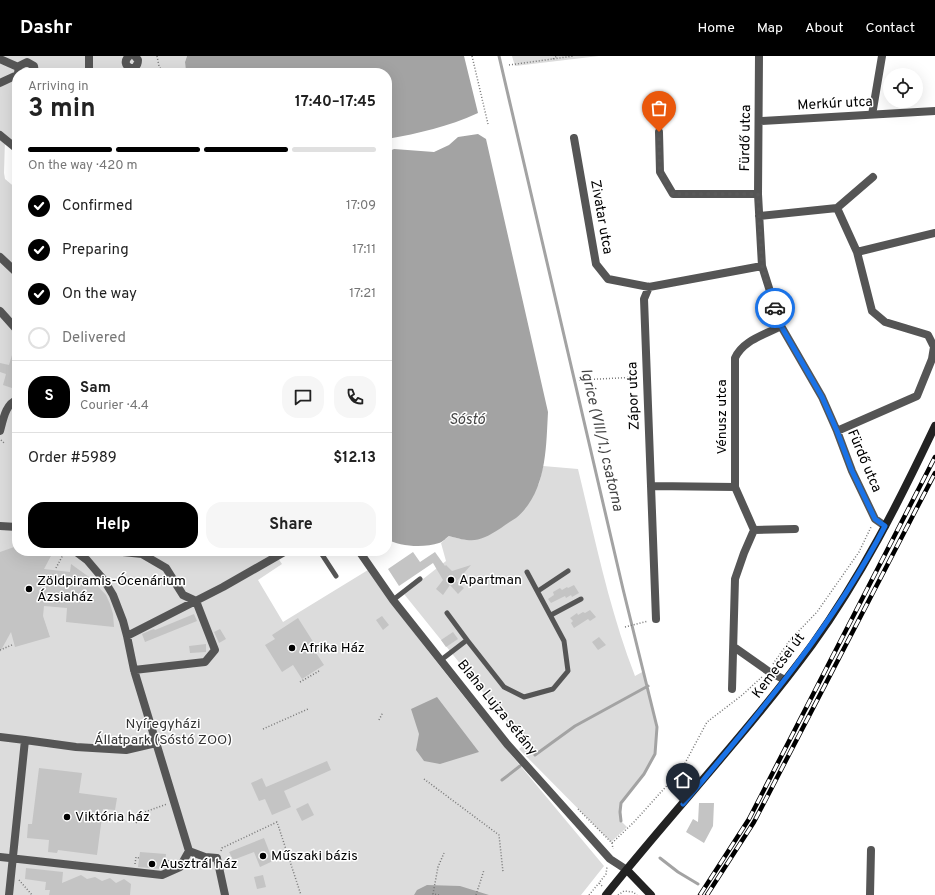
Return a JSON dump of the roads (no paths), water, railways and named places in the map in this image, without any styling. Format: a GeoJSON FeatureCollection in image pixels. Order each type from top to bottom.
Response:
{"type":"FeatureCollection","features":[{"type":"Feature","properties":{"kind":"main road","name":"Kemecsei út"},"geometry":{"type":"LineString","coordinates":[[607,893],[785,680],[812,644],[862,569],[904,490],[935,426]]}},
{"type":"Feature","properties":{"kind":"main road"},"geometry":{"type":"LineString","coordinates":[[627,870],[651,895]]}},
{"type":"Feature","properties":{"kind":"street"},"geometry":{"type":"LineString","coordinates":[[89,56],[89,68]]}},
{"type":"Feature","properties":{"kind":"street"},"geometry":{"type":"LineString","coordinates":[[132,56],[138,62],[135,68]]}},
{"type":"Feature","properties":{"kind":"street","name":"Fürdő utca"},"geometry":{"type":"LineString","coordinates":[[759,56],[760,121],[758,194],[762,266],[781,326],[822,397],[852,471],[875,519],[885,526]]}},
{"type":"Feature","properties":{"kind":"street"},"geometry":{"type":"LineString","coordinates":[[872,115],[882,56]]}},
{"type":"Feature","properties":{"kind":"street"},"geometry":{"type":"LineString","coordinates":[[0,59],[24,65]]}},
{"type":"Feature","properties":{"kind":"street"},"geometry":{"type":"LineString","coordinates":[[0,83],[12,74]]}},
{"type":"Feature","properties":{"kind":"street","name":"Merkúr utca"},"geometry":{"type":"LineString","coordinates":[[760,121],[935,111]]}},
{"type":"Feature","properties":{"kind":"street"},"geometry":{"type":"LineString","coordinates":[[659,132],[660,172],[673,194],[758,194]]}},
{"type":"Feature","properties":{"kind":"street"},"geometry":{"type":"LineString","coordinates":[[0,135],[12,144]]}},
{"type":"Feature","properties":{"kind":"street","name":"Zivatar utca"},"geometry":{"type":"LineString","coordinates":[[574,138],[596,264],[608,279],[649,287]]}},
{"type":"Feature","properties":{"kind":"street"},"geometry":{"type":"LineString","coordinates":[[759,216],[837,208],[873,177]]}},
{"type":"Feature","properties":{"kind":"street"},"geometry":{"type":"LineString","coordinates":[[837,208],[858,252],[872,311],[885,322],[928,336],[934,346],[932,360],[917,396],[837,431]]}},
{"type":"Feature","properties":{"kind":"street"},"geometry":{"type":"LineString","coordinates":[[858,252],[935,233]]}},
{"type":"Feature","properties":{"kind":"street"},"geometry":{"type":"LineString","coordinates":[[0,257],[12,268]]}},
{"type":"Feature","properties":{"kind":"street"},"geometry":{"type":"LineString","coordinates":[[649,287],[762,266]]}},
{"type":"Feature","properties":{"kind":"street","name":"Zápor utca"},"geometry":{"type":"LineString","coordinates":[[649,287],[644,299],[656,619]]}},
{"type":"Feature","properties":{"kind":"street"},"geometry":{"type":"LineString","coordinates":[[0,311],[12,324]]}},
{"type":"Feature","properties":{"kind":"street","name":"Vénusz utca"},"geometry":{"type":"LineString","coordinates":[[754,530],[735,487],[735,358],[738,350],[748,343],[781,326]]}},
{"type":"Feature","properties":{"kind":"street"},"geometry":{"type":"LineString","coordinates":[[0,431],[6,410],[12,403]]}},
{"type":"Feature","properties":{"kind":"street"},"geometry":{"type":"LineString","coordinates":[[651,486],[735,487]]}},
{"type":"Feature","properties":{"kind":"street"},"geometry":{"type":"LineString","coordinates":[[0,526],[12,527]]}},
{"type":"Feature","properties":{"kind":"street"},"geometry":{"type":"LineString","coordinates":[[732,689],[735,579],[744,553],[754,530],[795,529]]}},
{"type":"Feature","properties":{"kind":"street"},"geometry":{"type":"LineString","coordinates":[[82,556],[104,580],[113,595],[127,636],[134,670],[190,852]]}},
{"type":"Feature","properties":{"kind":"street"},"geometry":{"type":"LineString","coordinates":[[134,670],[205,662],[215,650],[196,601],[184,595],[166,568],[145,556]]}},
{"type":"Feature","properties":{"kind":"street"},"geometry":{"type":"LineString","coordinates":[[127,636],[223,588],[277,556]]}},
{"type":"Feature","properties":{"kind":"street","name":"Blaha Lujza sétány"},"geometry":{"type":"LineString","coordinates":[[362,556],[393,600],[507,744],[610,859],[627,870]]}},
{"type":"Feature","properties":{"kind":"street"},"geometry":{"type":"LineString","coordinates":[[734,647],[768,671],[785,680]]}},
{"type":"Feature","properties":{"kind":"street"},"geometry":{"type":"LineString","coordinates":[[0,737],[76,747],[126,750],[156,743]]}},
{"type":"Feature","properties":{"kind":"street"},"geometry":{"type":"LineString","coordinates":[[9,895],[25,740]]}},
{"type":"Feature","properties":{"kind":"street"},"geometry":{"type":"LineString","coordinates":[[870,895],[871,850]]}},
{"type":"Feature","properties":{"kind":"street"},"geometry":{"type":"LineString","coordinates":[[0,857],[162,875],[180,866],[190,852]]}},
{"type":"Feature","properties":{"kind":"street"},"geometry":{"type":"LineString","coordinates":[[190,852],[205,857],[217,858],[225,895]]}},
{"type":"Feature","properties":{"kind":"lane"},"geometry":{"type":"LineString","coordinates":[[322,556],[336,576]]}},
{"type":"Feature","properties":{"kind":"lane"},"geometry":{"type":"LineString","coordinates":[[538,591],[568,571]]}},
{"type":"Feature","properties":{"kind":"lane"},"geometry":{"type":"LineString","coordinates":[[447,613],[504,687],[524,697],[553,689],[568,671],[564,641],[527,572]]}},
{"type":"Feature","properties":{"kind":"lane"},"geometry":{"type":"LineString","coordinates":[[393,600],[420,579]]}},
{"type":"Feature","properties":{"kind":"lane"},"geometry":{"type":"LineString","coordinates":[[551,615],[581,599]]}},
{"type":"Feature","properties":{"kind":"lane"},"geometry":{"type":"LineString","coordinates":[[441,660],[467,640]]}},
{"type":"Feature","properties":{"kind":"water"},"geometry":{"type":"Polygon","coordinates":[[[187,56],[464,56],[478,113],[433,129],[392,138],[392,68],[186,68],[185,62],[187,56]]]}},
{"type":"Feature","properties":{"kind":"water","name":"Sóstó"},"geometry":{"type":"Polygon","coordinates":[[[478,134],[486,139],[548,412],[547,440],[543,469],[534,496],[516,518],[481,539],[465,540],[449,536],[442,542],[433,545],[412,546],[392,542],[392,150],[434,152],[449,145],[458,137],[478,134]]]}},
{"type":"Feature","properties":{"kind":"water"},"geometry":{"type":"Polygon","coordinates":[[[437,697],[479,752],[440,764],[424,761],[416,750],[419,734],[411,709],[437,697]]]}},
{"type":"Feature","properties":{"kind":"water"},"geometry":{"type":"Polygon","coordinates":[[[427,885],[460,886],[489,895],[414,895],[417,890],[427,885]]]}},
{"type":"Feature","properties":{"kind":"waterway","name":"Igrice (VIII/1.) csatorna"},"geometry":{"type":"LineString","coordinates":[[499,56],[623,589],[657,727],[655,754],[644,774],[621,803],[621,821]]}},
{"type":"Feature","properties":{"kind":"waterway"},"geometry":{"type":"LineString","coordinates":[[535,755],[575,726],[648,686]]}},
{"type":"Feature","properties":{"kind":"waterway"},"geometry":{"type":"LineString","coordinates":[[502,780],[520,766]]}},
{"type":"Feature","properties":{"kind":"waterway","name":"Igrice (VIII/1.) csatorna"},"geometry":{"type":"LineString","coordinates":[[660,858],[678,872],[698,884]]}},
{"type":"Feature","properties":{"kind":"railway"},"geometry":{"type":"LineString","coordinates":[[700,895],[749,819],[935,457]]}},
{"type":"Feature","properties":{"kind":"railway"},"geometry":{"type":"LineString","coordinates":[[707,895],[754,822],[935,473]]}},
{"type":"Feature","properties":{"kind":"place","name":"Apartman"},"geometry":{"type":"Point","coordinates":[451,580]}},
{"type":"Feature","properties":{"kind":"place","name":"Zöldpiramis-Ócenárium Ázsiaház"},"geometry":{"type":"Point","coordinates":[29,589]}},
{"type":"Feature","properties":{"kind":"place","name":"Afrika Ház"},"geometry":{"type":"Point","coordinates":[292,648]}},
{"type":"Feature","properties":{"kind":"place","name":"Viktória ház"},"geometry":{"type":"Point","coordinates":[67,817]}},
{"type":"Feature","properties":{"kind":"place","name":"Műszaki bázis"},"geometry":{"type":"Point","coordinates":[263,856]}},
{"type":"Feature","properties":{"kind":"place","name":"Ausztrál ház"},"geometry":{"type":"Point","coordinates":[152,864]}},
{"type":"Feature","properties":{"kind":"park label","name":"Nyíregyházi Állatpark (Sóstó ZOO)"},"geometry":{"type":"Point","coordinates":[163,732]}}]}
